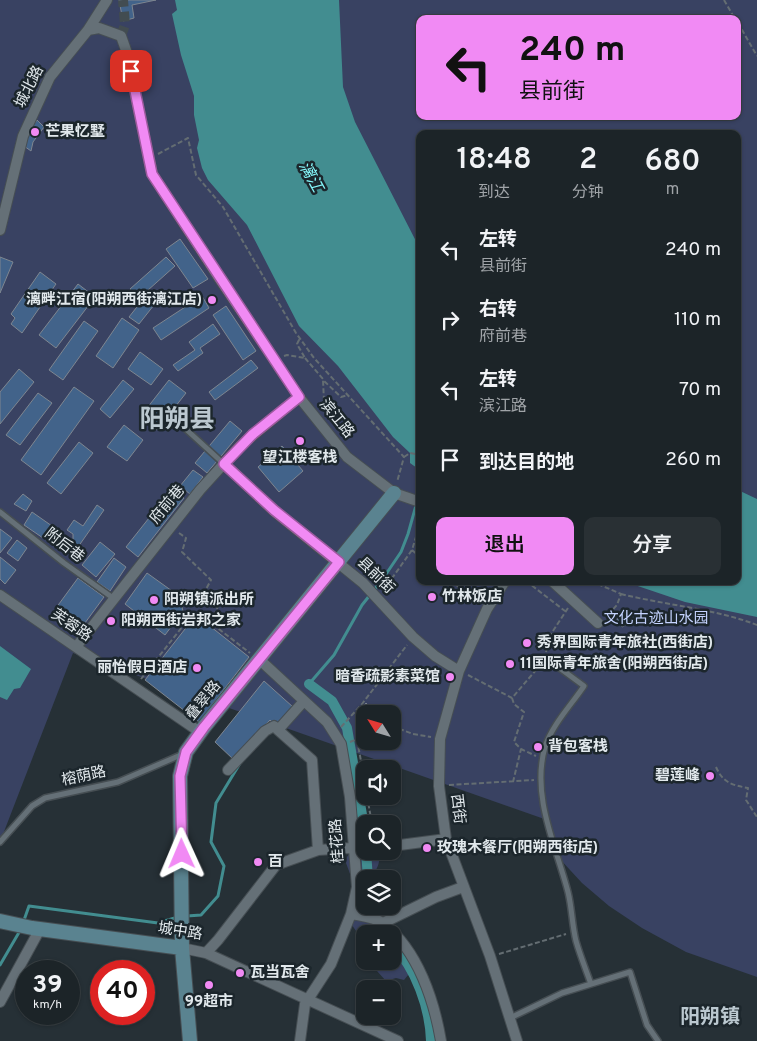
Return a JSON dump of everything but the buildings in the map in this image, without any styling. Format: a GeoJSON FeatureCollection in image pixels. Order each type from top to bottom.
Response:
{"type":"FeatureCollection","features":[{"type":"Feature","properties":{"kind":"street","name":"城北路"},"geometry":{"type":"LineString","coordinates":[[0,230],[23,136],[50,77],[88,30],[107,0]]}},
{"type":"Feature","properties":{"kind":"street","name":"滨江路"},"geometry":{"type":"LineString","coordinates":[[88,30],[99,28],[120,36],[127,53],[152,174],[299,397],[347,457],[394,493],[416,501]]}},
{"type":"Feature","properties":{"kind":"street","name":"府前巷"},"geometry":{"type":"LineString","coordinates":[[76,647],[112,598],[170,526],[224,464],[253,434],[299,397]]}},
{"type":"Feature","properties":{"kind":"street","name":"县前街"},"geometry":{"type":"LineString","coordinates":[[224,464],[274,510],[363,583],[413,637],[435,656],[459,671]]}},
{"type":"Feature","properties":{"kind":"street"},"geometry":{"type":"LineString","coordinates":[[0,595],[200,732],[394,493],[416,504]]}},
{"type":"Feature","properties":{"kind":"street","name":"叠翠路"},"geometry":{"type":"LineString","coordinates":[[190,1041],[182,948],[180,776],[186,752],[200,732],[394,493]]}},
{"type":"Feature","properties":{"kind":"street","name":"西街"},"geometry":{"type":"LineString","coordinates":[[502,585],[487,609],[459,671],[440,739],[439,786],[446,839],[490,956],[518,1041]]}},
{"type":"Feature","properties":{"kind":"street"},"geometry":{"type":"LineString","coordinates":[[557,585],[598,623]]}},
{"type":"Feature","properties":{"kind":"street","name":"芙蓉路"},"geometry":{"type":"LineString","coordinates":[[0,595],[200,732]]}},
{"type":"Feature","properties":{"kind":"street","name":"桂花路"},"geometry":{"type":"LineString","coordinates":[[260,660],[327,722],[341,744],[350,797],[356,887],[351,914],[331,964],[305,1004],[302,1012],[300,1041]]}},
{"type":"Feature","properties":{"kind":"street"},"geometry":{"type":"LineString","coordinates":[[278,730],[303,700]]}},
{"type":"Feature","properties":{"kind":"street"},"geometry":{"type":"LineString","coordinates":[[228,770],[265,731],[274,726],[312,760],[318,850]]}},
{"type":"Feature","properties":{"kind":"street"},"geometry":{"type":"LineString","coordinates":[[401,845],[446,839]]}},
{"type":"Feature","properties":{"kind":"street"},"geometry":{"type":"LineString","coordinates":[[206,953],[276,865],[318,850],[354,847]]}},
{"type":"Feature","properties":{"kind":"street"},"geometry":{"type":"LineString","coordinates":[[383,923],[436,897],[463,887]]}},
{"type":"Feature","properties":{"kind":"street"},"geometry":{"type":"LineString","coordinates":[[351,914],[383,923],[400,941],[416,964],[433,1005],[440,1041]]}},
{"type":"Feature","properties":{"kind":"street","name":"城中路"},"geometry":{"type":"LineString","coordinates":[[1,922],[36,929],[182,948],[206,953],[310,999],[398,1041]]}},
{"type":"Feature","properties":{"kind":"street"},"geometry":{"type":"LineString","coordinates":[[0,1002],[36,929]]}},
{"type":"Feature","properties":{"kind":"lane"},"geometry":{"type":"LineString","coordinates":[[177,421],[224,464]]}},
{"type":"Feature","properties":{"kind":"lane","name":"附后巷"},"geometry":{"type":"LineString","coordinates":[[0,512],[64,564],[112,598]]}},
{"type":"Feature","properties":{"kind":"lane"},"geometry":{"type":"LineString","coordinates":[[546,658],[584,686],[549,739],[543,760],[541,779],[554,850],[568,892],[575,932],[591,984]]}},
{"type":"Feature","properties":{"kind":"lane","name":"榕荫路"},"geometry":{"type":"LineString","coordinates":[[0,842],[32,806],[45,798],[118,782],[186,752]]}},
{"type":"Feature","properties":{"kind":"lane"},"geometry":{"type":"LineString","coordinates":[[510,1018],[562,993],[630,972],[647,1025],[658,1041]]}},
{"type":"Feature","properties":{"kind":"path"},"geometry":{"type":"LineString","coordinates":[[724,0],[733,15]]}},
{"type":"Feature","properties":{"kind":"path"},"geometry":{"type":"LineString","coordinates":[[741,28],[757,56]]}},
{"type":"Feature","properties":{"kind":"path"},"geometry":{"type":"LineString","coordinates":[[149,159],[188,138],[196,175],[223,207],[300,338],[314,358],[404,457]]}},
{"type":"Feature","properties":{"kind":"path"},"geometry":{"type":"LineString","coordinates":[[300,338],[297,344],[305,358],[323,380],[341,397],[348,395]]}},
{"type":"Feature","properties":{"kind":"path"},"geometry":{"type":"LineString","coordinates":[[275,360],[287,355],[305,358]]}},
{"type":"Feature","properties":{"kind":"path"},"geometry":{"type":"LineString","coordinates":[[310,411],[324,401],[323,380]]}},
{"type":"Feature","properties":{"kind":"path"},"geometry":{"type":"LineString","coordinates":[[401,471],[404,457],[410,453],[416,454]]}},
{"type":"Feature","properties":{"kind":"path"},"geometry":{"type":"LineString","coordinates":[[170,526],[186,538],[182,552],[211,580],[205,591],[220,601],[211,622]]}},
{"type":"Feature","properties":{"kind":"path"},"geometry":{"type":"LineString","coordinates":[[377,599],[412,550],[416,537]]}},
{"type":"Feature","properties":{"kind":"path"},"geometry":{"type":"LineString","coordinates":[[412,550],[416,554]]}},
{"type":"Feature","properties":{"kind":"path"},"geometry":{"type":"LineString","coordinates":[[456,585],[487,609]]}},
{"type":"Feature","properties":{"kind":"path"},"geometry":{"type":"LineString","coordinates":[[531,585],[565,612]]}},
{"type":"Feature","properties":{"kind":"path"},"geometry":{"type":"LineString","coordinates":[[600,585],[621,594],[742,620],[757,625]]}},
{"type":"Feature","properties":{"kind":"path"},"geometry":{"type":"LineString","coordinates":[[598,623],[609,615],[621,594]]}},
{"type":"Feature","properties":{"kind":"path"},"geometry":{"type":"LineString","coordinates":[[512,698],[546,658],[549,637],[574,600]]}},
{"type":"Feature","properties":{"kind":"path"},"geometry":{"type":"LineString","coordinates":[[134,687],[194,612],[211,622],[260,660]]}},
{"type":"Feature","properties":{"kind":"path"},"geometry":{"type":"LineString","coordinates":[[349,718],[413,637]]}},
{"type":"Feature","properties":{"kind":"path"},"geometry":{"type":"LineString","coordinates":[[459,671],[512,698],[514,704],[524,712],[514,742],[521,749],[543,760]]}},
{"type":"Feature","properties":{"kind":"path"},"geometry":{"type":"LineString","coordinates":[[401,729],[413,734],[440,739]]}},
{"type":"Feature","properties":{"kind":"path"},"geometry":{"type":"LineString","coordinates":[[514,782],[521,749]]}},
{"type":"Feature","properties":{"kind":"path"},"geometry":{"type":"LineString","coordinates":[[716,767],[721,778],[730,785],[748,788],[746,800],[757,817]]}},
{"type":"Feature","properties":{"kind":"path"},"geometry":{"type":"LineString","coordinates":[[439,786],[541,779]]}},
{"type":"Feature","properties":{"kind":"path"},"geometry":{"type":"LineString","coordinates":[[490,956],[575,932]]}},
{"type":"Feature","properties":{"kind":"green space","name":"文化古迹山水园"},"geometry":{"type":"Polygon","coordinates":[[[0,0],[757,0],[757,977],[686,952],[642,928],[609,906],[582,883],[559,858],[550,821],[401,769],[401,760],[377,760],[73,653],[0,842],[0,0]]]}},
{"type":"Feature","properties":{"kind":"green space"},"geometry":{"type":"Polygon","coordinates":[[[348,758],[356,790],[356,805],[360,805],[362,815],[356,815],[356,834],[348,758]]]}},
{"type":"Feature","properties":{"kind":"green space"},"geometry":{"type":"Polygon","coordinates":[[[356,844],[356,860],[379,860],[376,870],[356,870],[356,915],[374,915],[381,925],[356,925],[356,931],[352,925],[352,879],[346,863],[347,857],[356,844]]]}},
{"type":"Feature","properties":{"kind":"green space"},"geometry":{"type":"Polygon","coordinates":[[[401,952],[413,969],[404,980],[396,978],[385,980],[377,971],[401,970],[401,952]]]}},
{"type":"Feature","properties":{"kind":"water","name":"漓江"},"geometry":{"type":"Polygon","coordinates":[[[175,0],[339,0],[343,87],[355,122],[416,241],[416,467],[410,463],[410,453],[393,437],[338,366],[299,326],[247,225],[208,180],[202,168],[197,148],[199,140],[194,115],[194,96],[181,55],[172,14],[177,10],[175,0]]]}},
{"type":"Feature","properties":{"kind":"water"},"geometry":{"type":"Polygon","coordinates":[[[741,491],[757,499],[757,617],[685,602],[635,585],[741,585],[741,491]]]}},
{"type":"Feature","properties":{"kind":"water"},"geometry":{"type":"Polygon","coordinates":[[[0,646],[31,669],[20,688],[14,689],[7,700],[0,697],[0,646]]]}},
{"type":"Feature","properties":{"kind":"waterway"},"geometry":{"type":"LineString","coordinates":[[309,684],[334,655],[362,605],[401,552],[416,505]]}},
{"type":"Feature","properties":{"kind":"waterway"},"geometry":{"type":"LineString","coordinates":[[309,684],[332,701],[347,728],[362,815]]}},
{"type":"Feature","properties":{"kind":"waterway"},"geometry":{"type":"LineString","coordinates":[[187,916],[201,915],[218,896],[224,866],[211,842],[216,803],[239,765]]}},
{"type":"Feature","properties":{"kind":"waterway"},"geometry":{"type":"LineString","coordinates":[[367,860],[367,870]]}},
{"type":"Feature","properties":{"kind":"waterway"},"geometry":{"type":"LineString","coordinates":[[23,923],[29,906],[158,923],[178,917]]}},
{"type":"Feature","properties":{"kind":"waterway"},"geometry":{"type":"LineString","coordinates":[[0,965],[21,929]]}},
{"type":"Feature","properties":{"kind":"waterway"},"geometry":{"type":"LineString","coordinates":[[401,954],[415,977],[425,1002],[431,1041]]}},
{"type":"Feature","properties":{"kind":"tunnel"},"geometry":{"type":"LineString","coordinates":[[121,36],[125,25],[123,0]]}},
{"type":"Feature","properties":{"kind":"place","name":"芒果·忆墅"},"geometry":{"type":"Point","coordinates":[35,132]}},
{"type":"Feature","properties":{"kind":"place","name":"漓畔江宿(阳朔西街漓江店)"},"geometry":{"type":"Point","coordinates":[212,300]}},
{"type":"Feature","properties":{"kind":"place","name":"望江楼客栈"},"geometry":{"type":"Point","coordinates":[300,441]}},
{"type":"Feature","properties":{"kind":"place","name":"竹林饭店"},"geometry":{"type":"Point","coordinates":[432,597]}},
{"type":"Feature","properties":{"kind":"place","name":"阳朔镇派出所"},"geometry":{"type":"Point","coordinates":[154,600]}},
{"type":"Feature","properties":{"kind":"place","name":"阳朔西街岩邦之家"},"geometry":{"type":"Point","coordinates":[111,621]}},
{"type":"Feature","properties":{"kind":"place","name":"秀界国际青年旅社(西街店)"},"geometry":{"type":"Point","coordinates":[527,643]}},
{"type":"Feature","properties":{"kind":"place","name":"11国际青年旅舍(阳朔西街店)"},"geometry":{"type":"Point","coordinates":[510,664]}},
{"type":"Feature","properties":{"kind":"place","name":"丽怡假日酒店"},"geometry":{"type":"Point","coordinates":[197,668]}},
{"type":"Feature","properties":{"kind":"place","name":"暗香疏影素菜馆"},"geometry":{"type":"Point","coordinates":[450,677]}},
{"type":"Feature","properties":{"kind":"place","name":"背包客栈"},"geometry":{"type":"Point","coordinates":[538,747]}},
{"type":"Feature","properties":{"kind":"place","name":"碧莲峰"},"geometry":{"type":"Point","coordinates":[710,776]}},
{"type":"Feature","properties":{"kind":"place","name":"玫瑰木餐厅(阳朔西街店)"},"geometry":{"type":"Point","coordinates":[427,848]}},
{"type":"Feature","properties":{"kind":"place","name":"百"},"geometry":{"type":"Point","coordinates":[258,862]}},
{"type":"Feature","properties":{"kind":"place","name":"瓦当瓦舍"},"geometry":{"type":"Point","coordinates":[240,973]}},
{"type":"Feature","properties":{"kind":"place","name":"99超市"},"geometry":{"type":"Point","coordinates":[209,985]}},
{"type":"Feature","properties":{"kind":"district","name":"阳朔县"},"geometry":{"type":"Point","coordinates":[177,421]}},
{"type":"Feature","properties":{"kind":"district","name":"阳朔镇"},"geometry":{"type":"Point","coordinates":[710,1018]}},
{"type":"Feature","properties":{"kind":"route"},"geometry":{"type":"LineString","coordinates":[[131,71],[152,174],[299,397],[253,434],[224,464],[274,510],[339,562],[204,727],[186,752],[180,776],[182,854]]}}]}
